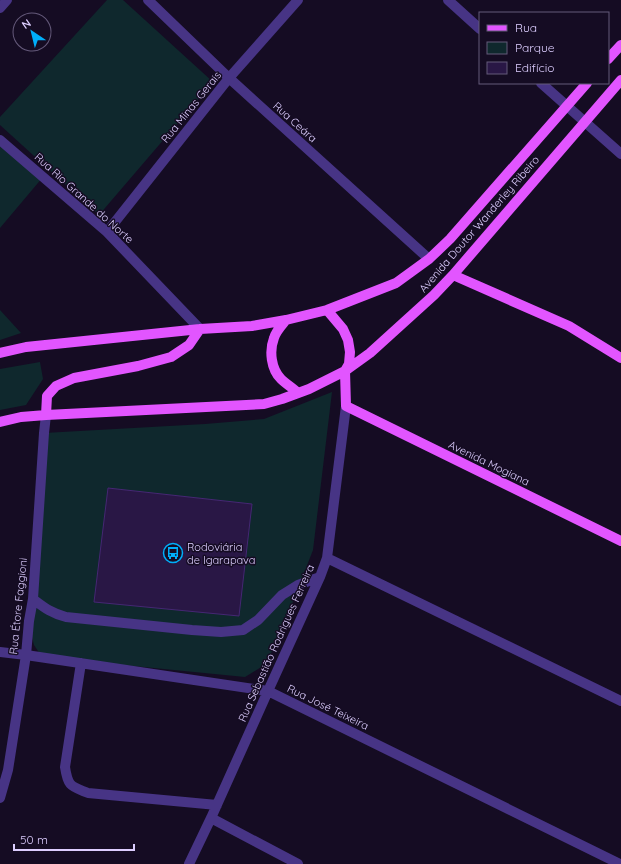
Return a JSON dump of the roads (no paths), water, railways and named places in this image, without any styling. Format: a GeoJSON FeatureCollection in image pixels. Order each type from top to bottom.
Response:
{"type":"FeatureCollection","features":[{"type":"Feature","properties":{"kind":"main road"},"geometry":{"type":"LineString","coordinates":[[609,59],[621,45]]}},
{"type":"Feature","properties":{"kind":"main road","name":"Avenida Doutor Wanderley Ribeiro"},"geometry":{"type":"LineString","coordinates":[[345,371],[376,348],[434,295],[621,80]]}},
{"type":"Feature","properties":{"kind":"main road","name":"Avenida Doutor Wanderley Ribeiro"},"geometry":{"type":"LineString","coordinates":[[327,310],[396,282],[428,260],[450,239],[586,84]]}},
{"type":"Feature","properties":{"kind":"main road"},"geometry":{"type":"LineString","coordinates":[[453,274],[569,326],[621,358]]}},
{"type":"Feature","properties":{"kind":"main road"},"geometry":{"type":"LineString","coordinates":[[0,353],[26,348],[200,329],[252,326],[286,320],[327,310],[343,329],[348,340],[350,352],[349,364],[345,371],[309,389],[264,404],[46,415],[21,417],[0,422]]}},
{"type":"Feature","properties":{"kind":"main road"},"geometry":{"type":"LineString","coordinates":[[286,320],[274,338],[271,348],[272,359],[280,378],[298,393]]}},
{"type":"Feature","properties":{"kind":"main road"},"geometry":{"type":"LineString","coordinates":[[46,415],[47,396],[56,386],[74,378],[138,366],[171,357],[189,345],[200,329]]}},
{"type":"Feature","properties":{"kind":"main road","name":"Rua Sebastião Rodrigues Ferreira"},"geometry":{"type":"LineString","coordinates":[[345,371],[346,406]]}},
{"type":"Feature","properties":{"kind":"main road","name":"Avenida Mogiana"},"geometry":{"type":"LineString","coordinates":[[346,406],[621,541]]}},
{"type":"Feature","properties":{"kind":"street"},"geometry":{"type":"LineString","coordinates":[[0,8],[7,0]]}},
{"type":"Feature","properties":{"kind":"street","name":"Rua Ceára"},"geometry":{"type":"LineString","coordinates":[[148,0],[229,78],[428,260]]}},
{"type":"Feature","properties":{"kind":"street","name":"Rua Minas Gerais"},"geometry":{"type":"LineString","coordinates":[[107,232],[229,78],[298,0]]}},
{"type":"Feature","properties":{"kind":"street"},"geometry":{"type":"LineString","coordinates":[[448,0],[479,28]]}},
{"type":"Feature","properties":{"kind":"street"},"geometry":{"type":"LineString","coordinates":[[542,84],[621,154]]}},
{"type":"Feature","properties":{"kind":"street","name":"Rua Rio Grande do Norte"},"geometry":{"type":"LineString","coordinates":[[0,140],[107,232],[200,329]]}},
{"type":"Feature","properties":{"kind":"street","name":"Rua Sebastião Rodrigues Ferreira"},"geometry":{"type":"LineString","coordinates":[[189,864],[320,577],[327,558],[346,406]]}},
{"type":"Feature","properties":{"kind":"street","name":"Rua Étore Faggioni"},"geometry":{"type":"LineString","coordinates":[[0,798],[8,770],[33,599],[46,415]]}},
{"type":"Feature","properties":{"kind":"street"},"geometry":{"type":"LineString","coordinates":[[327,558],[621,701]]}},
{"type":"Feature","properties":{"kind":"street"},"geometry":{"type":"LineString","coordinates":[[33,599],[47,610],[66,617],[221,632],[243,630],[258,620],[282,595],[298,585],[320,577]]}},
{"type":"Feature","properties":{"kind":"street","name":"Rua José Teixeira"},"geometry":{"type":"LineString","coordinates":[[0,652],[268,691],[617,861]]}},
{"type":"Feature","properties":{"kind":"street"},"geometry":{"type":"LineString","coordinates":[[81,663],[65,767],[69,783],[74,787],[88,793],[217,805]]}},
{"type":"Feature","properties":{"kind":"street"},"geometry":{"type":"LineString","coordinates":[[211,818],[298,864]]}},
{"type":"Feature","properties":{"kind":"place","name":"Rodoviária de Igarapava"},"geometry":{"type":"Point","coordinates":[173,553]}}]}
